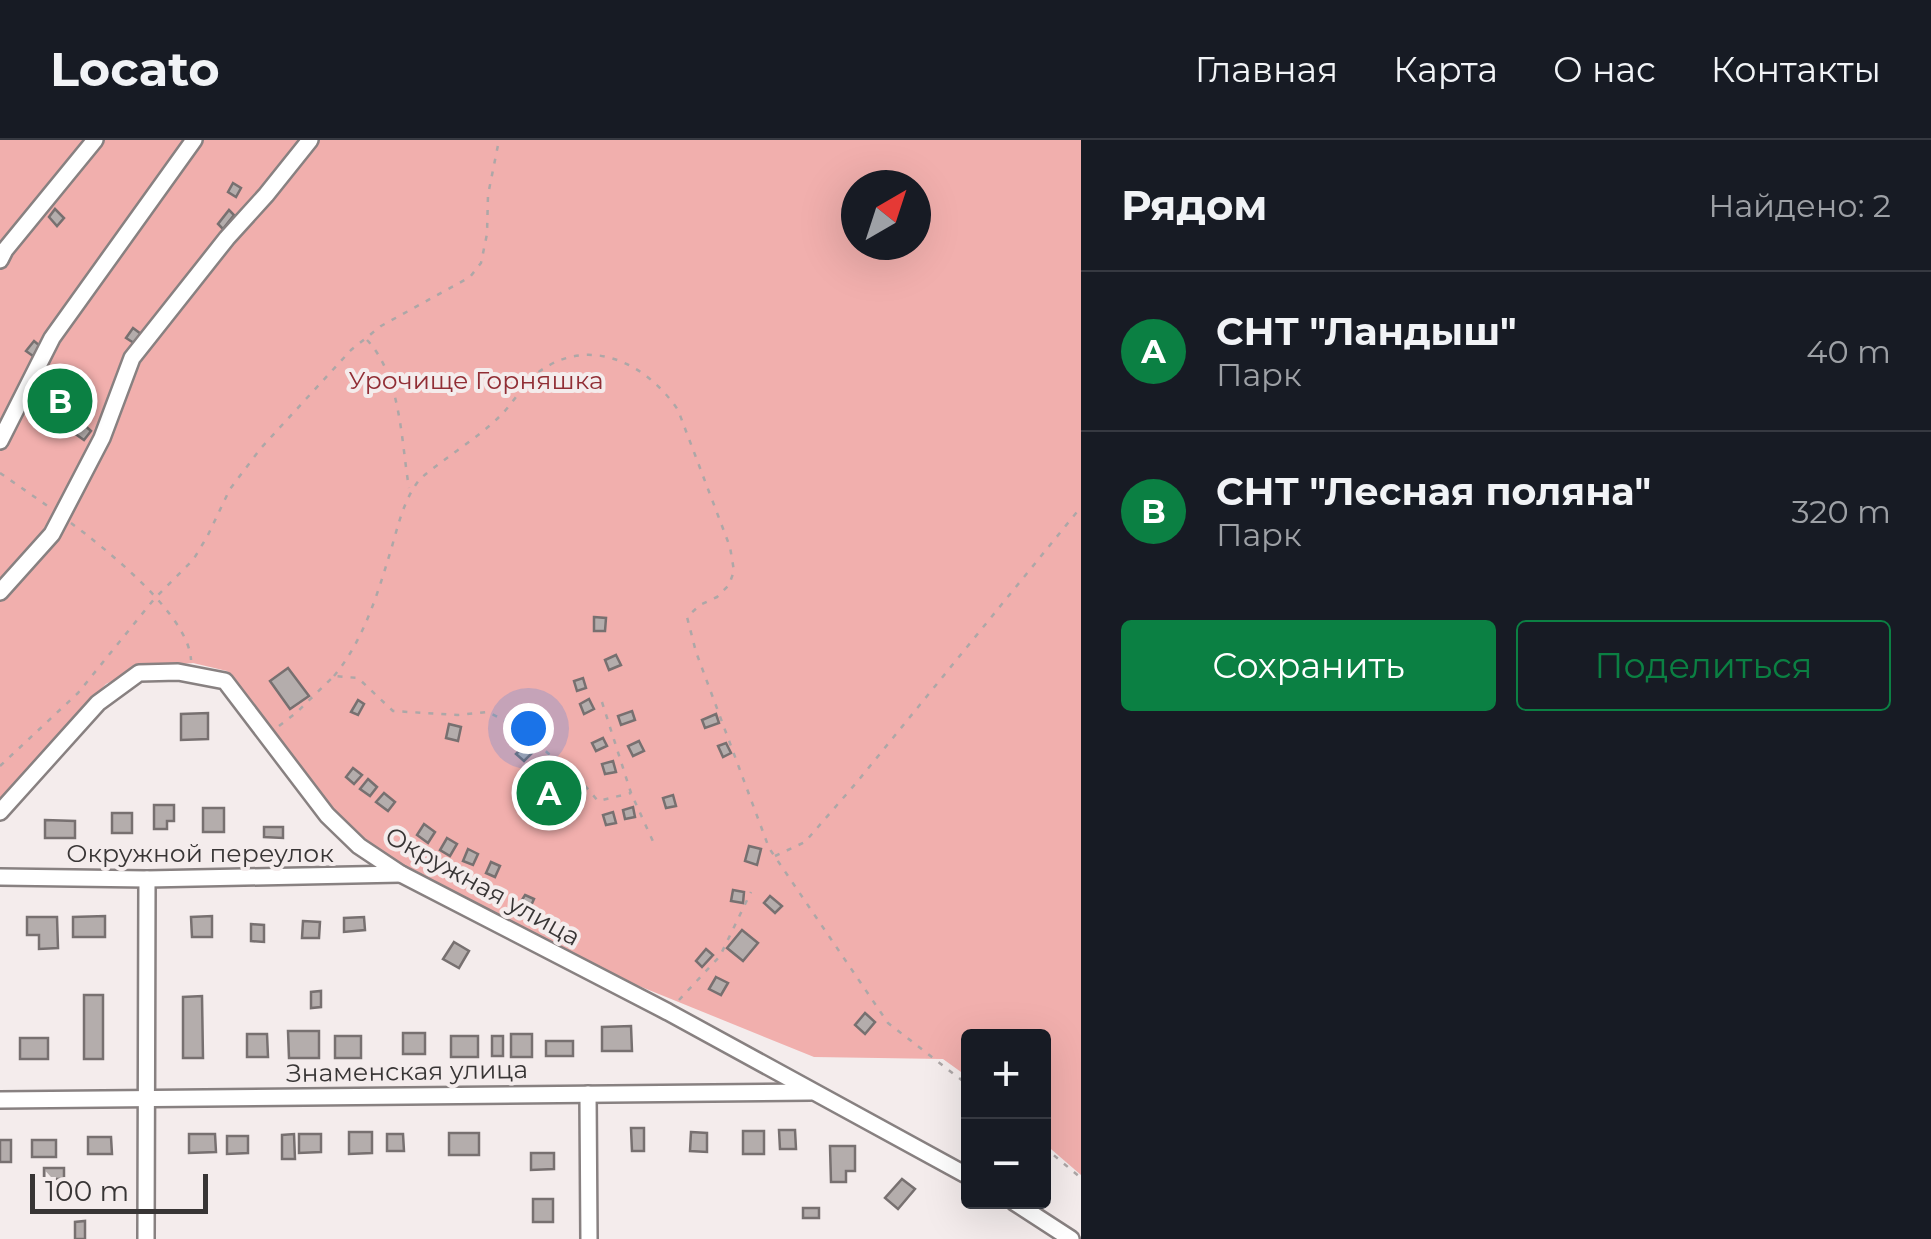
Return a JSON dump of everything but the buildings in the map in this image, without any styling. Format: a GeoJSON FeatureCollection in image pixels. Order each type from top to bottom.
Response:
{"type":"FeatureCollection","features":[{"type":"Feature","properties":{"kind":"street"},"geometry":{"type":"LineString","coordinates":[[0,260],[95,140]]}},
{"type":"Feature","properties":{"kind":"street"},"geometry":{"type":"LineString","coordinates":[[0,441],[52,338],[194,140]]}},
{"type":"Feature","properties":{"kind":"street"},"geometry":{"type":"LineString","coordinates":[[0,592],[52,534],[102,438],[132,358],[310,140]]}},
{"type":"Feature","properties":{"kind":"street","name":"Окружная улица"},"geometry":{"type":"LineString","coordinates":[[0,812],[98,703],[139,673],[178,672],[225,681],[328,815],[359,846],[401,874],[668,1012],[961,1172]]}},
{"type":"Feature","properties":{"kind":"street","name":"Окружной переулок"},"geometry":{"type":"LineString","coordinates":[[0,877],[147,880],[401,874]]}},
{"type":"Feature","properties":{"kind":"street"},"geometry":{"type":"LineString","coordinates":[[146,1239],[147,880]]}},
{"type":"Feature","properties":{"kind":"street","name":"Знаменская улица"},"geometry":{"type":"LineString","coordinates":[[0,1100],[814,1092]]}},
{"type":"Feature","properties":{"kind":"street"},"geometry":{"type":"LineString","coordinates":[[588,1094],[589,1239]]}},
{"type":"Feature","properties":{"kind":"street"},"geometry":{"type":"LineString","coordinates":[[1025,1209],[1070,1239]]}},
{"type":"Feature","properties":{"kind":"path"},"geometry":{"type":"LineString","coordinates":[[0,766],[78,693],[155,598],[193,560],[230,488],[261,448],[351,350],[381,326],[470,277],[481,263],[499,140]]}},
{"type":"Feature","properties":{"kind":"path"},"geometry":{"type":"LineString","coordinates":[[366,338],[390,376],[410,491]]}},
{"type":"Feature","properties":{"kind":"path"},"geometry":{"type":"LineString","coordinates":[[266,736],[296,713],[345,663],[372,609],[410,491],[420,479],[498,419],[538,372],[570,356],[592,354],[619,360],[642,371],[664,390],[678,410],[730,548],[734,571],[729,586],[687,617],[696,652],[770,848],[888,1023],[961,1079]]}},
{"type":"Feature","properties":{"kind":"path"},"geometry":{"type":"LineString","coordinates":[[0,473],[99,544],[137,577],[180,627],[190,648],[192,674]]}},
{"type":"Feature","properties":{"kind":"path"},"geometry":{"type":"LineString","coordinates":[[775,856],[805,842],[1081,507]]}},
{"type":"Feature","properties":{"kind":"path"},"geometry":{"type":"LineString","coordinates":[[334,676],[358,678],[393,711],[458,716],[488,712],[543,748],[598,801],[632,793]]}},
{"type":"Feature","properties":{"kind":"path"},"geometry":{"type":"LineString","coordinates":[[602,702],[632,793],[656,848]]}},
{"type":"Feature","properties":{"kind":"path"},"geometry":{"type":"LineString","coordinates":[[668,1012],[720,956],[752,892]]}},
{"type":"Feature","properties":{"kind":"path"},"geometry":{"type":"LineString","coordinates":[[1051,1153],[1081,1178]]}},
{"type":"Feature","properties":{"kind":"green space","name":"Урочище Горняшка"},"geometry":{"type":"Polygon","coordinates":[[[0,140],[1081,140],[1081,1175],[1051,1149],[1051,1029],[961,1029],[961,1072],[943,1059],[814,1057],[607,973],[382,854],[343,822],[227,671],[193,663],[138,668],[106,684],[0,800],[0,601],[57,537],[0,596],[0,140]]]}},
{"type":"Feature","properties":{"kind":"place","name":"СНТ \"Лесная поляна\""},"geometry":{"type":"Point","coordinates":[60,401]}},
{"type":"Feature","properties":{"kind":"place","name":"СНТ \"Ландыш\""},"geometry":{"type":"Point","coordinates":[549,793]}}]}
